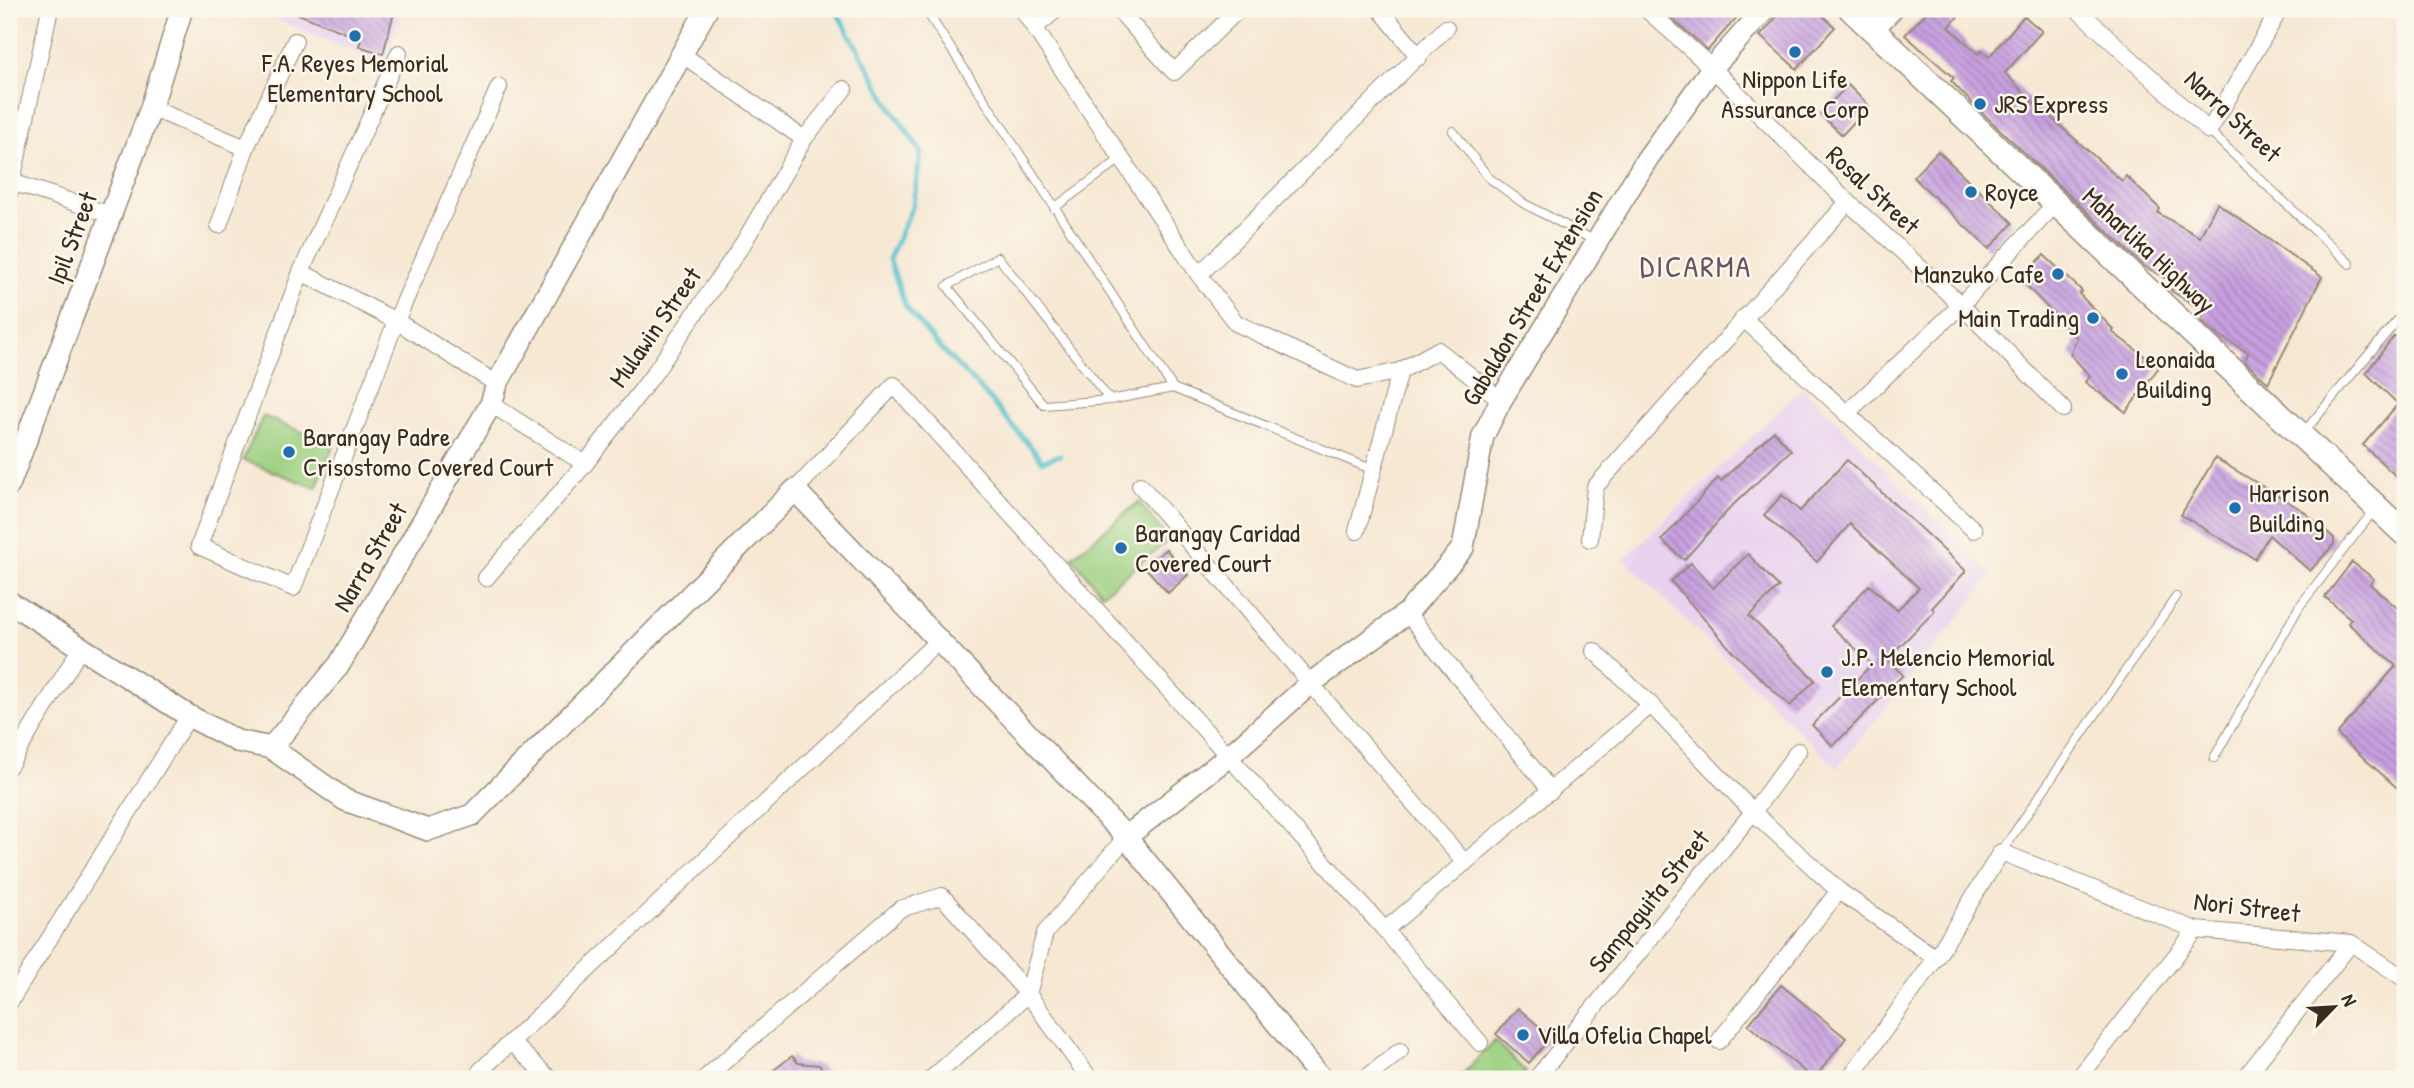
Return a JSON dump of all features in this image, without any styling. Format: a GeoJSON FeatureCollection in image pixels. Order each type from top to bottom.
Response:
{"type":"FeatureCollection","features":[{"type":"Feature","properties":{"kind":"main road","name":"Maharlika Highway"},"geometry":{"type":"LineString","coordinates":[[1851,9],[2405,534]]}},
{"type":"Feature","properties":{"kind":"street"},"geometry":{"type":"LineString","coordinates":[[50,9],[10,188],[111,215]]}},
{"type":"Feature","properties":{"kind":"street","name":"Ipil Street"},"geometry":{"type":"LineString","coordinates":[[9,485],[150,108],[182,9]]}},
{"type":"Feature","properties":{"kind":"street","name":"Narra Street"},"geometry":{"type":"LineString","coordinates":[[271,748],[339,665],[494,394],[680,53],[707,9]]}},
{"type":"Feature","properties":{"kind":"street"},"geometry":{"type":"LineString","coordinates":[[1023,9],[1199,275],[1236,323],[1357,380],[1400,371],[1438,350],[1501,400]]}},
{"type":"Feature","properties":{"kind":"street"},"geometry":{"type":"LineString","coordinates":[[1035,27],[1057,9]]}},
{"type":"Feature","properties":{"kind":"street"},"geometry":{"type":"LineString","coordinates":[[1118,9],[1174,72],[1239,9]]}},
{"type":"Feature","properties":{"kind":"street"},"geometry":{"type":"LineString","coordinates":[[1380,9],[1419,57]]}},
{"type":"Feature","properties":{"kind":"street","name":"Rosal Street"},"geometry":{"type":"LineString","coordinates":[[1646,9],[1712,68],[1848,202],[1961,305],[2063,409]]}},
{"type":"Feature","properties":{"kind":"street","name":"Gabaldon Street Extension"},"geometry":{"type":"LineString","coordinates":[[1126,837],[1229,756],[1311,683],[1407,613],[1463,548],[1483,436],[1501,400],[1647,159],[1712,68],[1765,9]]}},
{"type":"Feature","properties":{"kind":"street"},"geometry":{"type":"LineString","coordinates":[[1872,29],[1892,9]]}},
{"type":"Feature","properties":{"kind":"street","name":"Narra Street"},"geometry":{"type":"LineString","coordinates":[[2077,9],[2208,131]]}},
{"type":"Feature","properties":{"kind":"street"},"geometry":{"type":"LineString","coordinates":[[2208,131],[2280,9]]}},
{"type":"Feature","properties":{"kind":"street"},"geometry":{"type":"LineString","coordinates":[[1199,275],[1446,28]]}},
{"type":"Feature","properties":{"kind":"street"},"geometry":{"type":"LineString","coordinates":[[219,225],[246,148],[295,41]]}},
{"type":"Feature","properties":{"kind":"street"},"geometry":{"type":"LineString","coordinates":[[399,53],[301,272],[200,546],[293,588],[396,321],[499,87]]}},
{"type":"Feature","properties":{"kind":"street"},"geometry":{"type":"LineString","coordinates":[[680,53],[804,139]]}},
{"type":"Feature","properties":{"kind":"street","name":"Mulawin Street"},"geometry":{"type":"LineString","coordinates":[[486,578],[585,464],[653,375],[744,242],[804,139],[844,89]]}},
{"type":"Feature","properties":{"kind":"street"},"geometry":{"type":"LineString","coordinates":[[150,108],[246,148]]}},
{"type":"Feature","properties":{"kind":"street"},"geometry":{"type":"LineString","coordinates":[[1590,539],[1595,487],[1848,202]]}},
{"type":"Feature","properties":{"kind":"street"},"geometry":{"type":"LineString","coordinates":[[1846,414],[1961,305],[2056,203]]}},
{"type":"Feature","properties":{"kind":"street"},"geometry":{"type":"LineString","coordinates":[[301,272],[396,321],[585,464]]}},
{"type":"Feature","properties":{"kind":"street"},"geometry":{"type":"LineString","coordinates":[[1743,318],[1975,530]]}},
{"type":"Feature","properties":{"kind":"street"},"geometry":{"type":"LineString","coordinates":[[1357,531],[1371,469],[1400,371]]}},
{"type":"Feature","properties":{"kind":"street"},"geometry":{"type":"LineString","coordinates":[[9,602],[189,716],[237,741],[271,748],[345,800],[428,830],[472,815],[795,490],[894,385],[1385,930],[1480,1043]]}},
{"type":"Feature","properties":{"kind":"street"},"geometry":{"type":"LineString","coordinates":[[1140,485],[1465,863]]}},
{"type":"Feature","properties":{"kind":"street"},"geometry":{"type":"LineString","coordinates":[[795,490],[1126,837],[1322,1079]]}},
{"type":"Feature","properties":{"kind":"street"},"geometry":{"type":"LineString","coordinates":[[1407,613],[1550,791]]}},
{"type":"Feature","properties":{"kind":"street"},"geometry":{"type":"LineString","coordinates":[[480,1071],[940,639]]}},
{"type":"Feature","properties":{"kind":"street"},"geometry":{"type":"LineString","coordinates":[[9,766],[82,646]]}},
{"type":"Feature","properties":{"kind":"street"},"geometry":{"type":"LineString","coordinates":[[1594,651],[1651,705],[1753,812],[1839,891],[1936,958]]}},
{"type":"Feature","properties":{"kind":"street"},"geometry":{"type":"LineString","coordinates":[[1385,930],[1651,705]]}},
{"type":"Feature","properties":{"kind":"street"},"geometry":{"type":"LineString","coordinates":[[9,1003],[189,716]]}},
{"type":"Feature","properties":{"kind":"street","name":"Sampaguita Street"},"geometry":{"type":"LineString","coordinates":[[1536,1079],[1753,812],[1798,751]]}},
{"type":"Feature","properties":{"kind":"street"},"geometry":{"type":"LineString","coordinates":[[931,1079],[1028,994],[1045,933],[1126,837]]}},
{"type":"Feature","properties":{"kind":"street"},"geometry":{"type":"LineString","coordinates":[[1849,1079],[1936,958],[2001,852]]}},
{"type":"Feature","properties":{"kind":"street","name":"Nori Street"},"geometry":{"type":"LineString","coordinates":[[2001,852],[2196,930],[2351,943],[2405,979]]}},
{"type":"Feature","properties":{"kind":"street"},"geometry":{"type":"LineString","coordinates":[[1719,1041],[1839,891]]}},
{"type":"Feature","properties":{"kind":"street"},"geometry":{"type":"LineString","coordinates":[[704,1079],[900,909],[942,896],[1028,994],[1090,1079]]}},
{"type":"Feature","properties":{"kind":"street"},"geometry":{"type":"LineString","coordinates":[[2078,1079],[2196,930]]}},
{"type":"Feature","properties":{"kind":"street"},"geometry":{"type":"LineString","coordinates":[[2244,1079],[2351,943]]}},
{"type":"Feature","properties":{"kind":"street"},"geometry":{"type":"LineString","coordinates":[[511,1042],[550,1079]]}},
{"type":"Feature","properties":{"kind":"street"},"geometry":{"type":"LineString","coordinates":[[1365,1079],[1400,1051]]}},
{"type":"Feature","properties":{"kind":"lane"},"geometry":{"type":"LineString","coordinates":[[925,9],[1173,388]]}},
{"type":"Feature","properties":{"kind":"lane"},"geometry":{"type":"LineString","coordinates":[[1453,131],[1488,177],[1523,202],[1597,242]]}},
{"type":"Feature","properties":{"kind":"lane","name":"Narra Street"},"geometry":{"type":"LineString","coordinates":[[2208,131],[2350,264]]}},
{"type":"Feature","properties":{"kind":"lane"},"geometry":{"type":"LineString","coordinates":[[1054,208],[1122,158]]}},
{"type":"Feature","properties":{"kind":"lane"},"geometry":{"type":"LineString","coordinates":[[1110,400],[998,257],[947,286],[1044,405],[1110,400],[1173,388],[1371,469]]}},
{"type":"Feature","properties":{"kind":"lane"},"geometry":{"type":"LineString","coordinates":[[2301,436],[2405,311]]}},
{"type":"Feature","properties":{"kind":"lane"},"geometry":{"type":"LineString","coordinates":[[2214,758],[2299,607],[2377,507]]}},
{"type":"Feature","properties":{"kind":"lane"},"geometry":{"type":"LineString","coordinates":[[2001,852],[2176,597]]}},
{"type":"Feature","properties":{"kind":"shaded area","name":"F.A. Reyes Memorial Elementary School"},"geometry":{"type":"Polygon","coordinates":[[[251,9],[402,9],[384,64],[251,9]]]}},
{"type":"Feature","properties":{"kind":"shaded area","name":"J.P. Melencio Memorial Elementary School"},"geometry":{"type":"Polygon","coordinates":[[[1803,388],[1992,576],[1837,768],[1624,559],[1803,388]]]}},
{"type":"Feature","properties":{"kind":"green space","name":"Barangay Padre Crisostomo Covered Court"},"geometry":{"type":"Polygon","coordinates":[[[263,416],[334,445],[316,488],[243,460],[263,416]]]}},
{"type":"Feature","properties":{"kind":"green space","name":"Barangay Caridad Covered Court"},"geometry":{"type":"Polygon","coordinates":[[[1139,502],[1169,540],[1102,594],[1072,557],[1139,502]]]}},
{"type":"Feature","properties":{"kind":"green space"},"geometry":{"type":"Polygon","coordinates":[[[1495,1041],[1526,1072],[1519,1079],[1458,1079],[1495,1041]]]}},
{"type":"Feature","properties":{"kind":"building"},"geometry":{"type":"Polygon","coordinates":[[[286,9],[395,9],[383,54],[359,46],[361,39],[286,9]]]}},
{"type":"Feature","properties":{"kind":"building"},"geometry":{"type":"Polygon","coordinates":[[[1661,9],[1728,9],[1737,17],[1708,50],[1661,9]]]}},
{"type":"Feature","properties":{"kind":"building","name":"Nippon Life Assurance Corp"},"geometry":{"type":"Polygon","coordinates":[[[1784,9],[1815,9],[1835,27],[1797,69],[1760,36],[1784,9]]]}},
{"type":"Feature","properties":{"kind":"building"},"geometry":{"type":"Polygon","coordinates":[[[1930,9],[1965,9],[1949,27],[1978,54],[1982,50],[1989,57],[2024,16],[2042,31],[2005,73],[2045,115],[2122,181],[2126,176],[2160,209],[2158,213],[2200,237],[2217,203],[2322,277],[2268,383],[2245,362],[2248,353],[2214,332],[2201,320],[2206,312],[2171,291],[2175,284],[2144,266],[1973,104],[1951,81],[1954,78],[1905,35],[1930,9]]]}},
{"type":"Feature","properties":{"kind":"building"},"geometry":{"type":"Polygon","coordinates":[[[1848,85],[1869,106],[1842,135],[1820,114],[1848,85]]]}},
{"type":"Feature","properties":{"kind":"building"},"geometry":{"type":"Polygon","coordinates":[[[1938,151],[2013,223],[1989,249],[1913,177],[1938,151]]]}},
{"type":"Feature","properties":{"kind":"building"},"geometry":{"type":"Polygon","coordinates":[[[2044,255],[2082,291],[2079,294],[2114,330],[2112,332],[2159,367],[2126,412],[2085,382],[2090,376],[2070,354],[2077,338],[2020,279],[2044,255]]]}},
{"type":"Feature","properties":{"kind":"building"},"geometry":{"type":"Polygon","coordinates":[[[2394,336],[2405,336],[2405,485],[2363,445],[2398,404],[2366,373],[2394,336]]]}},
{"type":"Feature","properties":{"kind":"building"},"geometry":{"type":"Polygon","coordinates":[[[1774,431],[1791,450],[1732,506],[1684,560],[1662,540],[1718,478],[1721,481],[1774,431]]]}},
{"type":"Feature","properties":{"kind":"building","name":"Harrison Building"},"geometry":{"type":"Polygon","coordinates":[[[2215,458],[2302,510],[2334,538],[2334,544],[2310,571],[2269,535],[2255,559],[2181,515],[2215,458]]]}},
{"type":"Feature","properties":{"kind":"building"},"geometry":{"type":"Polygon","coordinates":[[[1847,460],[1966,571],[1932,608],[1935,611],[1887,659],[1903,675],[1833,746],[1812,725],[1872,664],[1831,626],[1869,585],[1897,610],[1919,588],[1850,524],[1817,562],[1764,515],[1782,495],[1800,511],[1847,460]]]}},
{"type":"Feature","properties":{"kind":"building"},"geometry":{"type":"Polygon","coordinates":[[[1166,549],[1188,575],[1168,593],[1145,567],[1166,549]]]}},
{"type":"Feature","properties":{"kind":"building"},"geometry":{"type":"Polygon","coordinates":[[[1748,554],[1779,587],[1749,616],[1815,680],[1790,706],[1733,652],[1671,581],[1691,563],[1713,588],[1748,554]]]}},
{"type":"Feature","properties":{"kind":"building"},"geometry":{"type":"Polygon","coordinates":[[[2352,562],[2374,579],[2370,584],[2405,615],[2405,795],[2337,734],[2396,666],[2348,623],[2351,619],[2325,597],[2352,562]]]}},
{"type":"Feature","properties":{"kind":"building"},"geometry":{"type":"Polygon","coordinates":[[[1781,985],[1846,1038],[1814,1079],[1748,1025],[1781,985]]]}},
{"type":"Feature","properties":{"kind":"building","name":"Villa Ofelia Chapel"},"geometry":{"type":"Polygon","coordinates":[[[1518,1008],[1551,1037],[1529,1063],[1496,1034],[1518,1008]]]}},
{"type":"Feature","properties":{"kind":"building"},"geometry":{"type":"Polygon","coordinates":[[[792,1056],[798,1063],[819,1065],[834,1079],[762,1079],[792,1056]]]}},
{"type":"Feature","properties":{"kind":"waterway"},"geometry":{"type":"LineString","coordinates":[[835,9],[894,112],[921,152],[913,205],[889,259],[906,307],[1043,461],[1060,455]]}},
{"type":"Feature","properties":{"kind":"place","name":"F.A. Reyes Memorial Elementary School"},"geometry":{"type":"Point","coordinates":[355,36]}},
{"type":"Feature","properties":{"kind":"place","name":"Nippon Life Assurance Corp"},"geometry":{"type":"Point","coordinates":[1795,52]}},
{"type":"Feature","properties":{"kind":"place","name":"JRS Express"},"geometry":{"type":"Point","coordinates":[1980,104]}},
{"type":"Feature","properties":{"kind":"place","name":"Royce"},"geometry":{"type":"Point","coordinates":[1971,192]}},
{"type":"Feature","properties":{"kind":"place","name":"Manzuko Cafe"},"geometry":{"type":"Point","coordinates":[2058,274]}},
{"type":"Feature","properties":{"kind":"place","name":"Main Trading"},"geometry":{"type":"Point","coordinates":[2093,318]}},
{"type":"Feature","properties":{"kind":"place","name":"Leonaida Building"},"geometry":{"type":"Point","coordinates":[2122,374]}},
{"type":"Feature","properties":{"kind":"place","name":"Barangay Padre Crisostomo Covered Court"},"geometry":{"type":"Point","coordinates":[289,452]}},
{"type":"Feature","properties":{"kind":"place","name":"Harrison Building"},"geometry":{"type":"Point","coordinates":[2235,508]}},
{"type":"Feature","properties":{"kind":"place","name":"Barangay Caridad Covered Court"},"geometry":{"type":"Point","coordinates":[1121,548]}},
{"type":"Feature","properties":{"kind":"place","name":"J.P. Melencio Memorial Elementary School"},"geometry":{"type":"Point","coordinates":[1827,672]}},
{"type":"Feature","properties":{"kind":"place","name":"Villa Ofelia Chapel"},"geometry":{"type":"Point","coordinates":[1523,1035]}},
{"type":"Feature","properties":{"kind":"district","name":"DICARMA"},"geometry":{"type":"Point","coordinates":[1696,267]}}]}
